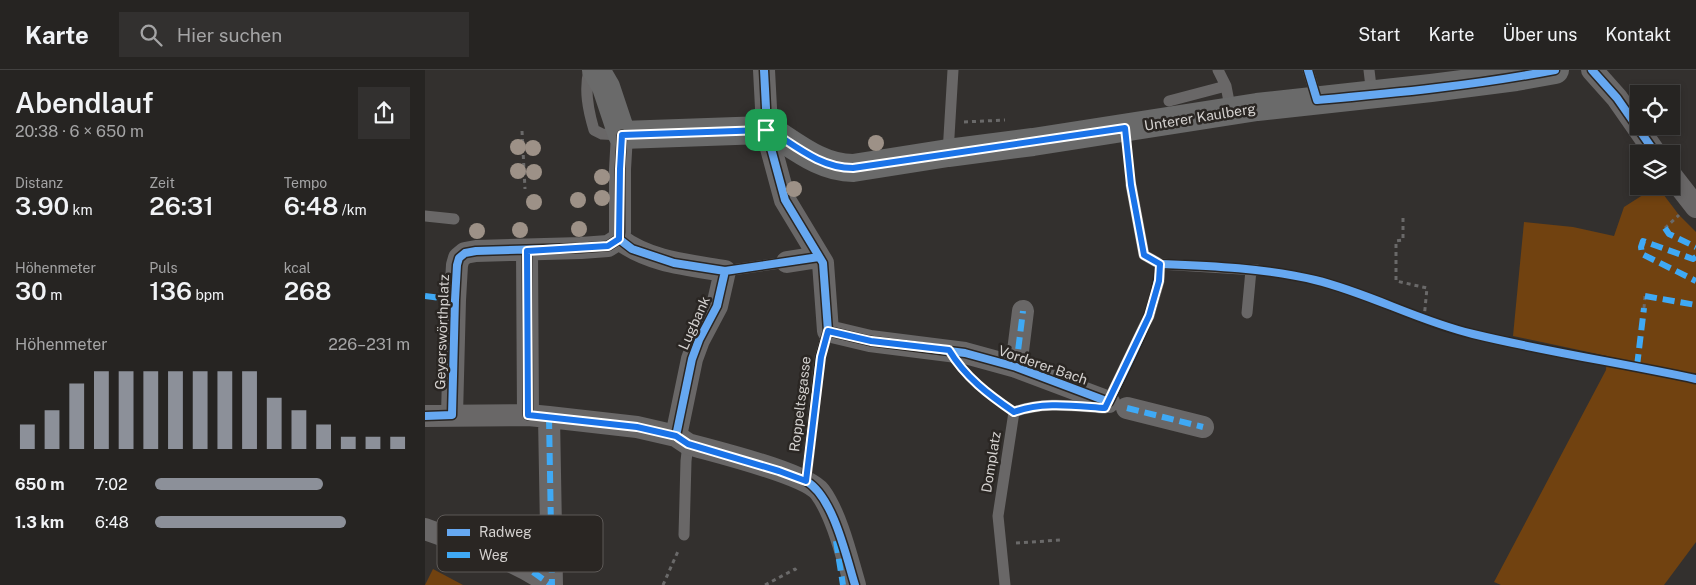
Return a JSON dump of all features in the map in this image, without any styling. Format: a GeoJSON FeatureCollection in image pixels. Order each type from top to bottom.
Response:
{"type":"FeatureCollection","features":[{"type":"Feature","properties":{"kind":"street"},"geometry":{"type":"LineString","coordinates":[[596,70],[606,87],[622,135],[619,239]]}},
{"type":"Feature","properties":{"kind":"street"},"geometry":{"type":"LineString","coordinates":[[764,70],[767,108],[766,130],[785,200],[821,260],[828,331]]}},
{"type":"Feature","properties":{"kind":"street","name":"Unterer Kaulberg"},"geometry":{"type":"LineString","coordinates":[[766,130],[773,132],[816,160],[842,168],[868,166],[1125,128],[1229,99],[1317,100],[1370,82],[1555,70]]}},
{"type":"Feature","properties":{"kind":"street"},"geometry":{"type":"LineString","coordinates":[[1592,70],[1617,98],[1650,145]]}},
{"type":"Feature","properties":{"kind":"street"},"geometry":{"type":"LineString","coordinates":[[622,135],[766,130]]}},
{"type":"Feature","properties":{"kind":"street"},"geometry":{"type":"LineString","coordinates":[[1680,187],[1696,207]]}},
{"type":"Feature","properties":{"kind":"street"},"geometry":{"type":"LineString","coordinates":[[546,515],[527,251],[608,246],[619,239]]}},
{"type":"Feature","properties":{"kind":"street"},"geometry":{"type":"LineString","coordinates":[[619,239],[632,249],[674,263],[725,271]]}},
{"type":"Feature","properties":{"kind":"street","name":"Geyerswörthplatz"},"geometry":{"type":"LineString","coordinates":[[452,415],[455,300],[459,258],[465,253],[476,251],[527,251]]}},
{"type":"Feature","properties":{"kind":"street"},"geometry":{"type":"LineString","coordinates":[[787,262],[821,260]]}},
{"type":"Feature","properties":{"kind":"street","name":"Lugbank"},"geometry":{"type":"LineString","coordinates":[[682,440],[692,359],[699,340],[717,306],[725,271]]}},
{"type":"Feature","properties":{"kind":"street","name":"Vorderer Bach"},"geometry":{"type":"LineString","coordinates":[[1016,367],[1023,310]]}},
{"type":"Feature","properties":{"kind":"street","name":"Vorderer Bach"},"geometry":{"type":"LineString","coordinates":[[828,331],[871,341],[949,350],[1016,367],[1118,405],[1203,427]]}},
{"type":"Feature","properties":{"kind":"street"},"geometry":{"type":"LineString","coordinates":[[425,416],[538,416],[637,427],[806,481],[813,485],[820,493],[829,508],[855,585]]}},
{"type":"Feature","properties":{"kind":"street"},"geometry":{"type":"LineString","coordinates":[[425,528],[437,533]]}},
{"type":"Feature","properties":{"kind":"street"},"geometry":{"type":"LineString","coordinates":[[533,572],[552,585]]}},
{"type":"Feature","properties":{"kind":"street"},"geometry":{"type":"LineString","coordinates":[[551,572],[552,585]]}},
{"type":"Feature","properties":{"kind":"lane"},"geometry":{"type":"LineString","coordinates":[[589,70],[586,83],[589,113],[594,130],[602,134],[622,135]]}},
{"type":"Feature","properties":{"kind":"lane"},"geometry":{"type":"LineString","coordinates":[[948,153],[953,70]]}},
{"type":"Feature","properties":{"kind":"lane"},"geometry":{"type":"LineString","coordinates":[[1169,101],[1229,99],[1218,70]]}},
{"type":"Feature","properties":{"kind":"lane"},"geometry":{"type":"LineString","coordinates":[[1308,70],[1317,100]]}},
{"type":"Feature","properties":{"kind":"lane"},"geometry":{"type":"LineString","coordinates":[[1131,185],[1144,255],[1160,264],[1254,270],[1247,313]]}},
{"type":"Feature","properties":{"kind":"lane"},"geometry":{"type":"LineString","coordinates":[[425,216],[454,219]]}},
{"type":"Feature","properties":{"kind":"lane"},"geometry":{"type":"LineString","coordinates":[[725,271],[787,262]]}},
{"type":"Feature","properties":{"kind":"lane"},"geometry":{"type":"LineString","coordinates":[[1014,412],[1036,406],[1058,405],[1105,408],[1118,405],[1149,316],[1159,281],[1160,264]]}},
{"type":"Feature","properties":{"kind":"lane","name":"Roppeltsgasse"},"geometry":{"type":"LineString","coordinates":[[806,481],[821,357],[828,331]]}},
{"type":"Feature","properties":{"kind":"lane","name":"Domplatz"},"geometry":{"type":"LineString","coordinates":[[1005,585],[997,516],[1014,412]]}},
{"type":"Feature","properties":{"kind":"lane"},"geometry":{"type":"LineString","coordinates":[[682,440],[686,461],[684,535]]}},
{"type":"Feature","properties":{"kind":"path"},"geometry":{"type":"LineString","coordinates":[[1125,128],[1131,185]]}},
{"type":"Feature","properties":{"kind":"path"},"geometry":{"type":"LineString","coordinates":[[522,131],[525,189]]}},
{"type":"Feature","properties":{"kind":"path"},"geometry":{"type":"LineString","coordinates":[[1403,218],[1403,240],[1396,241],[1396,281],[1427,288],[1424,320]]}},
{"type":"Feature","properties":{"kind":"path"},"geometry":{"type":"LineString","coordinates":[[1644,308],[1645,296]]}},
{"type":"Feature","properties":{"kind":"path"},"geometry":{"type":"LineString","coordinates":[[949,350],[959,366],[992,397],[1014,412]]}},
{"type":"Feature","properties":{"kind":"path"},"geometry":{"type":"LineString","coordinates":[[663,585],[684,535]]}},
{"type":"Feature","properties":{"kind":"path"},"geometry":{"type":"LineString","coordinates":[[1001,544],[1061,540]]}},
{"type":"Feature","properties":{"kind":"path"},"geometry":{"type":"LineString","coordinates":[[765,585],[795,568],[797,572]]}},
{"type":"Feature","properties":{"kind":"shaded area"},"geometry":{"type":"Polygon","coordinates":[[[1643,195],[1664,195],[1679,215],[1696,232],[1696,542],[1664,585],[1501,585],[1494,582],[1606,370],[1607,356],[1513,336],[1524,222],[1573,227],[1614,236],[1624,207],[1643,195]]]}},
{"type":"Feature","properties":{"kind":"shaded area"},"geometry":{"type":"Polygon","coordinates":[[[433,569],[463,585],[425,585],[433,569]]]}},
{"type":"Feature","properties":{"kind":"marked path"},"geometry":{"type":"LineString","coordinates":[[1665,228],[1669,234],[1696,247]]}},
{"type":"Feature","properties":{"kind":"marked path"},"geometry":{"type":"LineString","coordinates":[[1696,257],[1693,259],[1643,241],[1641,247],[1642,254],[1696,281]]}},
{"type":"Feature","properties":{"kind":"marked path"},"geometry":{"type":"LineString","coordinates":[[425,296],[455,300]]}},
{"type":"Feature","properties":{"kind":"marked path"},"geometry":{"type":"LineString","coordinates":[[1645,296],[1696,305]]}},
{"type":"Feature","properties":{"kind":"marked path"},"geometry":{"type":"LineString","coordinates":[[1637,366],[1644,308]]}},
{"type":"Feature","properties":{"kind":"marked path"},"geometry":{"type":"LineString","coordinates":[[1016,367],[1023,311]]}},
{"type":"Feature","properties":{"kind":"marked path"},"geometry":{"type":"LineString","coordinates":[[1127,408],[1203,427]]}},
{"type":"Feature","properties":{"kind":"marked path"},"geometry":{"type":"LineString","coordinates":[[549,417],[551,515]]}},
{"type":"Feature","properties":{"kind":"marked path"},"geometry":{"type":"LineString","coordinates":[[836,541],[843,585]]}},
{"type":"Feature","properties":{"kind":"marked path"},"geometry":{"type":"LineString","coordinates":[[533,572],[551,585]]}},
{"type":"Feature","properties":{"kind":"marked path"},"geometry":{"type":"LineString","coordinates":[[552,572],[552,585]]}},
{"type":"Feature","properties":{"kind":"cycle path"},"geometry":{"type":"LineString","coordinates":[[764,70],[766,130],[785,200],[823,263],[828,331],[820,357],[806,481],[824,500],[831,513],[843,543],[855,585]]}},
{"type":"Feature","properties":{"kind":"cycle path"},"geometry":{"type":"LineString","coordinates":[[1308,70],[1317,100],[1437,88],[1555,70]]}},
{"type":"Feature","properties":{"kind":"cycle path"},"geometry":{"type":"LineString","coordinates":[[1592,70],[1617,98],[1650,145]]}},
{"type":"Feature","properties":{"kind":"cycle path"},"geometry":{"type":"LineString","coordinates":[[425,416],[452,415],[455,300],[459,258],[465,253],[476,251],[608,246],[619,239],[622,135]]}},
{"type":"Feature","properties":{"kind":"cycle path"},"geometry":{"type":"LineString","coordinates":[[619,239],[632,249],[674,263],[725,271],[819,257]]}},
{"type":"Feature","properties":{"kind":"cycle path"},"geometry":{"type":"LineString","coordinates":[[527,251],[528,415]]}},
{"type":"Feature","properties":{"kind":"cycle path"},"geometry":{"type":"LineString","coordinates":[[828,331],[870,341],[965,353],[1016,367],[1109,402],[1148,318],[1158,282],[1160,264],[1238,268],[1315,280],[1355,292],[1433,322],[1473,334],[1696,379]]}},
{"type":"Feature","properties":{"kind":"cycle path"},"geometry":{"type":"LineString","coordinates":[[676,436],[692,359],[699,340],[717,306],[725,271]]}},
{"type":"Feature","properties":{"kind":"route"},"geometry":{"type":"LineString","coordinates":[[1125,128],[1131,185],[1144,255],[1160,264],[1159,281],[1149,316],[1105,408],[1058,405],[1036,406],[1014,412],[992,397],[973,380],[959,366],[949,350],[871,341],[828,331],[821,357],[806,481],[688,444],[676,436],[637,427],[528,415],[527,251],[608,246],[619,239],[622,135],[766,130],[773,132],[816,160],[830,166],[853,168],[1125,128]]}}]}
